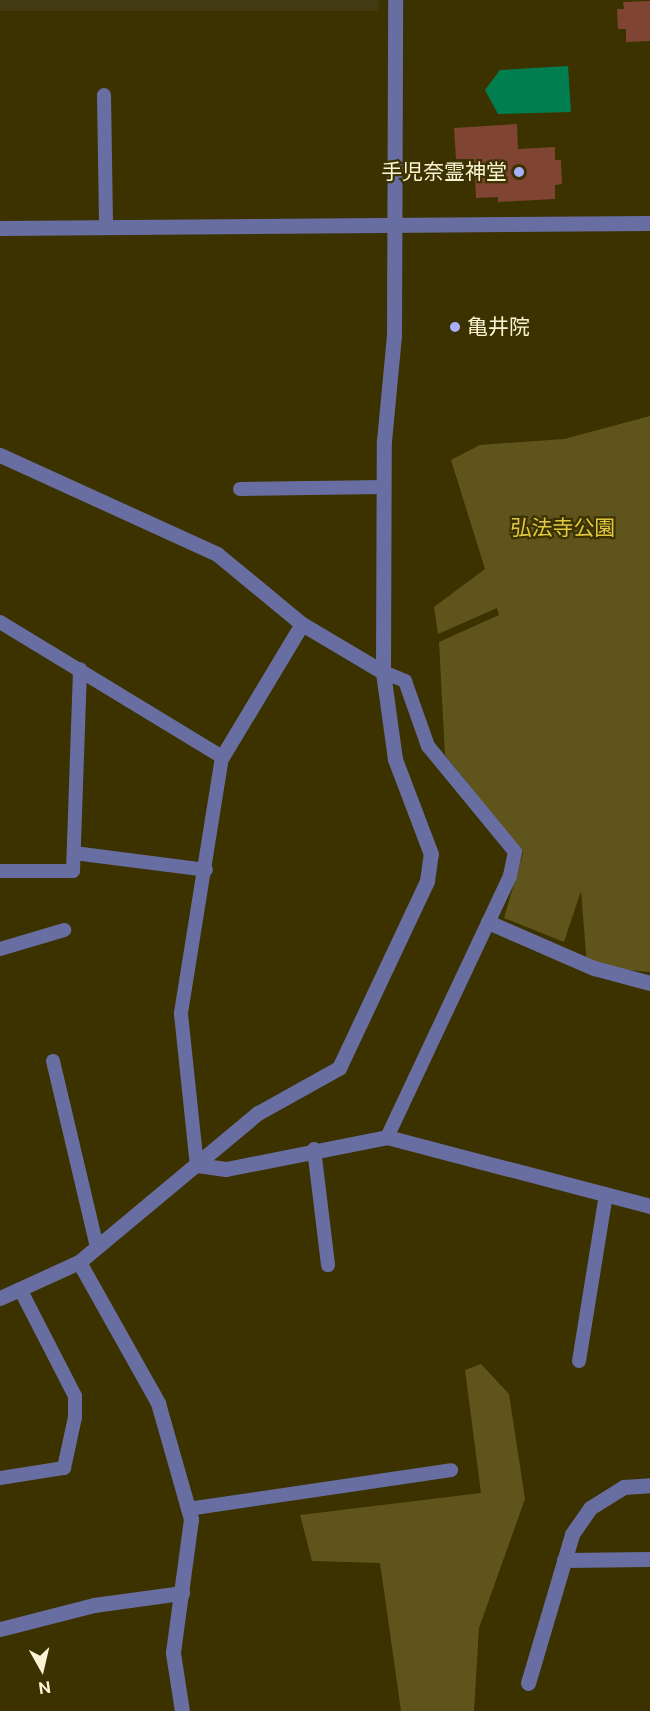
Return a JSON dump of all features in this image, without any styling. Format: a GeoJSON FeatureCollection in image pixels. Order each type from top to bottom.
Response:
{"type":"FeatureCollection","features":[{"type":"Feature","properties":{"kind":"street"},"geometry":{"type":"LineString","coordinates":[[0,1298],[79,1262],[258,1113],[339,1068],[427,881],[431,854],[395,759],[383,672],[384,487],[394,335],[394,0]]}},
{"type":"Feature","properties":{"kind":"street"},"geometry":{"type":"LineString","coordinates":[[0,228],[650,223]]}},
{"type":"Feature","properties":{"kind":"street"},"geometry":{"type":"LineString","coordinates":[[0,455],[217,554],[302,624],[383,672]]}},
{"type":"Feature","properties":{"kind":"street"},"geometry":{"type":"LineString","coordinates":[[222,757],[302,624]]}},
{"type":"Feature","properties":{"kind":"street"},"geometry":{"type":"LineString","coordinates":[[488,922],[594,968],[650,983]]}},
{"type":"Feature","properties":{"kind":"street"},"geometry":{"type":"LineString","coordinates":[[197,1165],[226,1169],[314,1149],[387,1137],[650,1206]]}},
{"type":"Feature","properties":{"kind":"street"},"geometry":{"type":"LineString","coordinates":[[79,1262],[158,1402],[188,1509],[190,1518],[173,1653],[182,1711]]}},
{"type":"Feature","properties":{"kind":"street"},"geometry":{"type":"LineString","coordinates":[[528,1683],[572,1534],[590,1508],[624,1486],[650,1485]]}},
{"type":"Feature","properties":{"kind":"street"},"geometry":{"type":"LineString","coordinates":[[564,1560],[650,1559]]}},
{"type":"Feature","properties":{"kind":"street"},"geometry":{"type":"LineString","coordinates":[[0,1629],[94,1605],[182,1593]]}},
{"type":"Feature","properties":{"kind":"lane"},"geometry":{"type":"LineString","coordinates":[[104,95],[106,227]]}},
{"type":"Feature","properties":{"kind":"lane"},"geometry":{"type":"LineString","coordinates":[[240,489],[384,487]]}},
{"type":"Feature","properties":{"kind":"lane"},"geometry":{"type":"LineString","coordinates":[[0,622],[222,757],[206,870],[181,1014],[197,1165]]}},
{"type":"Feature","properties":{"kind":"lane"},"geometry":{"type":"LineString","coordinates":[[0,871],[73,871],[80,669]]}},
{"type":"Feature","properties":{"kind":"lane"},"geometry":{"type":"LineString","coordinates":[[383,672],[405,681],[428,746],[515,852],[510,876],[387,1137]]}},
{"type":"Feature","properties":{"kind":"lane"},"geometry":{"type":"LineString","coordinates":[[74,852],[206,870]]}},
{"type":"Feature","properties":{"kind":"lane"},"geometry":{"type":"LineString","coordinates":[[0,949],[64,930]]}},
{"type":"Feature","properties":{"kind":"lane"},"geometry":{"type":"LineString","coordinates":[[53,1061],[97,1247]]}},
{"type":"Feature","properties":{"kind":"lane"},"geometry":{"type":"LineString","coordinates":[[314,1149],[328,1265]]}},
{"type":"Feature","properties":{"kind":"lane"},"geometry":{"type":"LineString","coordinates":[[579,1361],[606,1194]]}},
{"type":"Feature","properties":{"kind":"lane"},"geometry":{"type":"LineString","coordinates":[[0,1478],[64,1468],[75,1417],[75,1396],[20,1289]]}},
{"type":"Feature","properties":{"kind":"lane"},"geometry":{"type":"LineString","coordinates":[[188,1509],[451,1470]]}},
{"type":"Feature","properties":{"kind":"shaded area"},"geometry":{"type":"Polygon","coordinates":[[[0,0],[379,0],[379,11],[0,11],[0,0]]]}},
{"type":"Feature","properties":{"kind":"shaded area"},"geometry":{"type":"Polygon","coordinates":[[[568,66],[571,112],[498,114],[485,90],[500,70],[568,66]]]}},
{"type":"Feature","properties":{"kind":"green space","name":"弘法寺公園"},"geometry":{"type":"Polygon","coordinates":[[[650,416],[650,972],[587,966],[581,891],[564,942],[504,918],[523,853],[445,755],[439,642],[499,615],[497,608],[438,634],[434,607],[485,569],[451,460],[480,445],[564,439],[650,416]]]}},
{"type":"Feature","properties":{"kind":"green space"},"geometry":{"type":"Polygon","coordinates":[[[481,1364],[509,1394],[525,1499],[479,1628],[474,1711],[401,1711],[380,1563],[312,1561],[300,1515],[481,1493],[465,1370],[481,1364]]]}},
{"type":"Feature","properties":{"kind":"building"},"geometry":{"type":"Polygon","coordinates":[[[650,1],[650,41],[626,42],[626,29],[618,29],[617,9],[624,9],[623,2],[650,1]]]}},
{"type":"Feature","properties":{"kind":"building","name":"手児奈霊神堂"},"geometry":{"type":"Polygon","coordinates":[[[517,124],[518,149],[555,147],[555,160],[561,160],[562,184],[555,185],[555,199],[498,202],[498,197],[476,198],[474,159],[456,159],[454,128],[517,124]]]}},
{"type":"Feature","properties":{"kind":"place","name":"手児奈霊神堂"},"geometry":{"type":"Point","coordinates":[519,172]}},
{"type":"Feature","properties":{"kind":"place","name":"亀井院"},"geometry":{"type":"Point","coordinates":[455,327]}}]}
